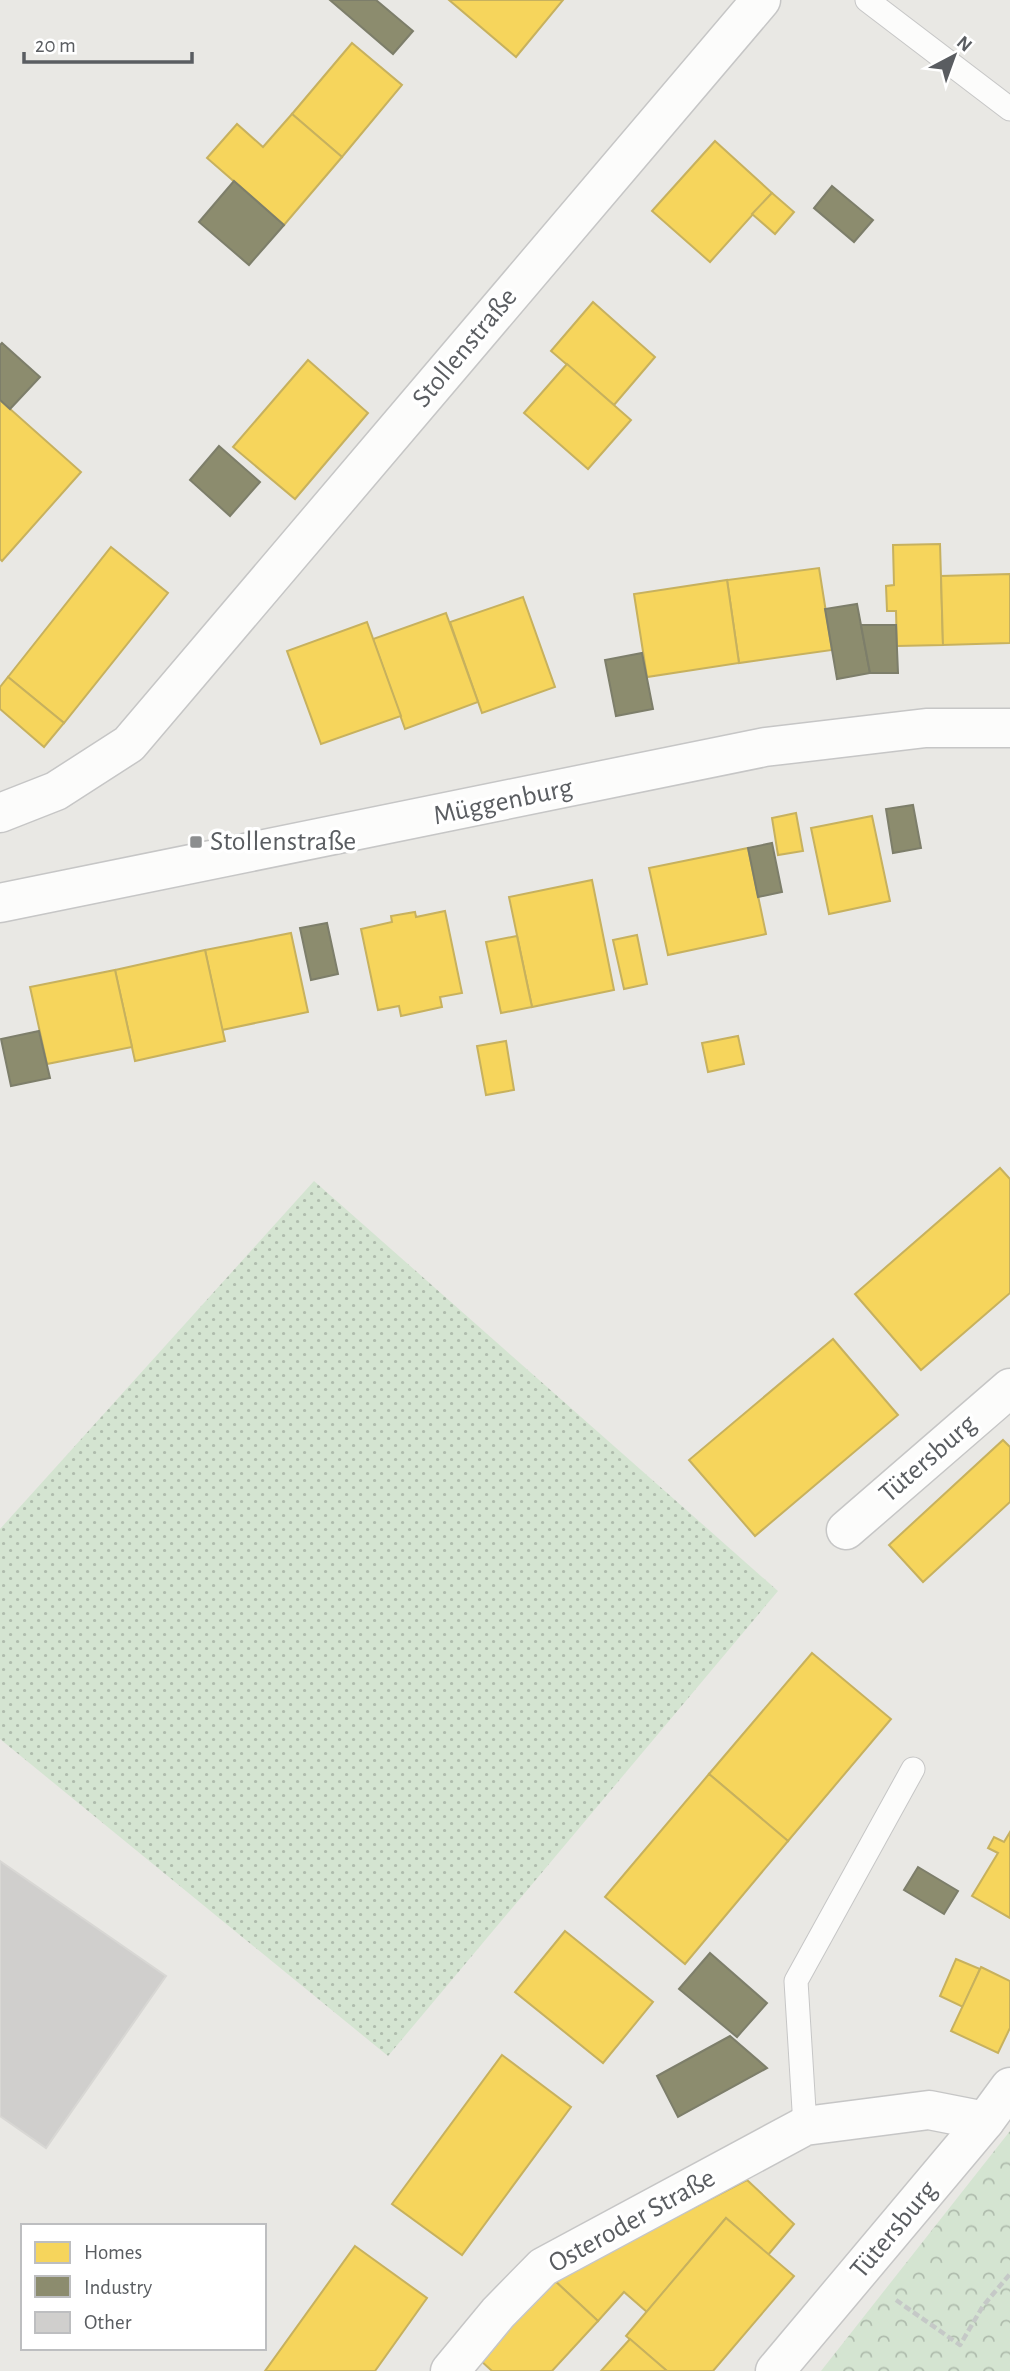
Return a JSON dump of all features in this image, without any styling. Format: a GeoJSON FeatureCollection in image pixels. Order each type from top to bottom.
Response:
{"type":"FeatureCollection","features":[{"type":"Feature","properties":{"kind":"street","name":"Stollenstraße"},"geometry":{"type":"LineString","coordinates":[[0,813],[56,791],[129,744],[761,0]]}},
{"type":"Feature","properties":{"kind":"street","name":"Müggenburg"},"geometry":{"type":"LineString","coordinates":[[0,903],[765,747],[926,728],[1010,728]]}},
{"type":"Feature","properties":{"kind":"street","name":"Tütersburg"},"geometry":{"type":"LineString","coordinates":[[846,1530],[1010,1388]]}},
{"type":"Feature","properties":{"kind":"street","name":"Tütersburg"},"geometry":{"type":"LineString","coordinates":[[775,2371],[985,2121],[1010,2087]]}},
{"type":"Feature","properties":{"kind":"street","name":"Osteroder Straße"},"geometry":{"type":"LineString","coordinates":[[450,2371],[498,2313],[543,2267],[805,2126],[929,2110],[985,2121]]}},
{"type":"Feature","properties":{"kind":"lane"},"geometry":{"type":"LineString","coordinates":[[867,0],[1010,109]]}},
{"type":"Feature","properties":{"kind":"lane"},"geometry":{"type":"LineString","coordinates":[[805,2126],[796,1981],[913,1769]]}},
{"type":"Feature","properties":{"kind":"path"},"geometry":{"type":"LineString","coordinates":[[895,2299],[960,2345],[983,2305],[1010,2274]]}},
{"type":"Feature","properties":{"kind":"green space"},"geometry":{"type":"Polygon","coordinates":[[[314,1181],[778,1591],[388,2056],[0,1739],[0,1529],[314,1181]]]}},
{"type":"Feature","properties":{"kind":"green space"},"geometry":{"type":"Polygon","coordinates":[[[1010,2131],[1010,2371],[821,2371],[1010,2131]]]}},
{"type":"Feature","properties":{"kind":"building: Homes"},"geometry":{"type":"Polygon","coordinates":[[[449,0],[563,0],[516,57],[449,0]]]}},
{"type":"Feature","properties":{"kind":"building: Homes"},"geometry":{"type":"Polygon","coordinates":[[[352,43],[402,85],[342,157],[292,114],[352,43]]]}},
{"type":"Feature","properties":{"kind":"building: Homes"},"geometry":{"type":"Polygon","coordinates":[[[292,114],[342,157],[284,225],[207,158],[237,124],[263,147],[292,114]]]}},
{"type":"Feature","properties":{"kind":"building: Homes"},"geometry":{"type":"Polygon","coordinates":[[[715,141],[772,193],[710,262],[652,211],[715,141]]]}},
{"type":"Feature","properties":{"kind":"building: Homes"},"geometry":{"type":"Polygon","coordinates":[[[772,193],[794,212],[775,234],[752,214],[772,193]]]}},
{"type":"Feature","properties":{"kind":"building: Homes"},"geometry":{"type":"Polygon","coordinates":[[[593,302],[655,357],[614,405],[551,351],[593,302]]]}},
{"type":"Feature","properties":{"kind":"building: Homes"},"geometry":{"type":"Polygon","coordinates":[[[308,360],[368,413],[295,499],[233,447],[308,360]]]}},
{"type":"Feature","properties":{"kind":"building: Homes"},"geometry":{"type":"Polygon","coordinates":[[[567,364],[631,420],[588,469],[524,413],[567,364]]]}},
{"type":"Feature","properties":{"kind":"building: Homes"},"geometry":{"type":"Polygon","coordinates":[[[0,400],[81,472],[2,561],[0,559],[0,400]]]}},
{"type":"Feature","properties":{"kind":"building: Homes"},"geometry":{"type":"Polygon","coordinates":[[[940,544],[943,645],[897,646],[896,611],[887,611],[886,586],[894,585],[893,545],[940,544]]]}},
{"type":"Feature","properties":{"kind":"building: Homes"},"geometry":{"type":"Polygon","coordinates":[[[111,547],[168,593],[64,723],[8,677],[111,547]]]}},
{"type":"Feature","properties":{"kind":"building: Homes"},"geometry":{"type":"Polygon","coordinates":[[[819,568],[832,650],[739,663],[727,580],[819,568]]]}},
{"type":"Feature","properties":{"kind":"building: Homes"},"geometry":{"type":"Polygon","coordinates":[[[1010,574],[1010,643],[943,645],[941,576],[1010,574]]]}},
{"type":"Feature","properties":{"kind":"building: Homes"},"geometry":{"type":"Polygon","coordinates":[[[727,580],[739,663],[647,677],[634,594],[727,580]]]}},
{"type":"Feature","properties":{"kind":"building: Homes"},"geometry":{"type":"Polygon","coordinates":[[[523,597],[555,687],[482,713],[450,622],[523,597]]]}},
{"type":"Feature","properties":{"kind":"building: Homes"},"geometry":{"type":"Polygon","coordinates":[[[446,613],[478,702],[405,729],[373,639],[446,613]]]}},
{"type":"Feature","properties":{"kind":"building: Homes"},"geometry":{"type":"Polygon","coordinates":[[[367,622],[401,716],[321,744],[287,651],[367,622]]]}},
{"type":"Feature","properties":{"kind":"building: Homes"},"geometry":{"type":"Polygon","coordinates":[[[8,677],[64,723],[44,747],[0,709],[0,687],[8,677]]]}},
{"type":"Feature","properties":{"kind":"building: Homes"},"geometry":{"type":"Polygon","coordinates":[[[796,813],[803,851],[778,855],[772,818],[796,813]]]}},
{"type":"Feature","properties":{"kind":"building: Homes"},"geometry":{"type":"Polygon","coordinates":[[[872,816],[890,901],[829,914],[811,828],[872,816]]]}},
{"type":"Feature","properties":{"kind":"building: Homes"},"geometry":{"type":"Polygon","coordinates":[[[748,848],[766,934],[668,955],[649,868],[748,848]]]}},
{"type":"Feature","properties":{"kind":"building: Homes"},"geometry":{"type":"Polygon","coordinates":[[[592,880],[614,990],[532,1007],[509,897],[592,880]]]}},
{"type":"Feature","properties":{"kind":"building: Homes"},"geometry":{"type":"Polygon","coordinates":[[[445,911],[462,993],[440,997],[442,1007],[401,1016],[399,1006],[378,1010],[361,929],[392,922],[391,916],[415,912],[416,917],[445,911]]]}},
{"type":"Feature","properties":{"kind":"building: Homes"},"geometry":{"type":"Polygon","coordinates":[[[291,933],[308,1012],[222,1030],[205,950],[291,933]]]}},
{"type":"Feature","properties":{"kind":"building: Homes"},"geometry":{"type":"Polygon","coordinates":[[[637,935],[647,984],[624,989],[613,940],[637,935]]]}},
{"type":"Feature","properties":{"kind":"building: Homes"},"geometry":{"type":"Polygon","coordinates":[[[517,936],[532,1007],[501,1013],[486,942],[517,936]]]}},
{"type":"Feature","properties":{"kind":"building: Homes"},"geometry":{"type":"Polygon","coordinates":[[[205,950],[225,1041],[135,1061],[115,970],[205,950]]]}},
{"type":"Feature","properties":{"kind":"building: Homes"},"geometry":{"type":"Polygon","coordinates":[[[115,970],[132,1047],[47,1064],[30,987],[115,970]]]}},
{"type":"Feature","properties":{"kind":"building: Homes"},"geometry":{"type":"Polygon","coordinates":[[[738,1036],[744,1064],[708,1072],[702,1043],[738,1036]]]}},
{"type":"Feature","properties":{"kind":"building: Homes"},"geometry":{"type":"Polygon","coordinates":[[[506,1041],[514,1090],[486,1095],[477,1046],[506,1041]]]}},
{"type":"Feature","properties":{"kind":"building: Homes"},"geometry":{"type":"Polygon","coordinates":[[[1000,1168],[1010,1179],[1010,1293],[921,1370],[855,1294],[1000,1168]]]}},
{"type":"Feature","properties":{"kind":"building: Homes"},"geometry":{"type":"Polygon","coordinates":[[[833,1339],[898,1415],[755,1536],[689,1460],[833,1339]]]}},
{"type":"Feature","properties":{"kind":"building: Homes"},"geometry":{"type":"Polygon","coordinates":[[[1003,1440],[1010,1447],[1010,1502],[923,1582],[889,1545],[1003,1440]]]}},
{"type":"Feature","properties":{"kind":"building: Homes"},"geometry":{"type":"Polygon","coordinates":[[[812,1653],[891,1719],[788,1841],[709,1774],[812,1653]]]}},
{"type":"Feature","properties":{"kind":"building: Homes"},"geometry":{"type":"Polygon","coordinates":[[[709,1774],[788,1841],[685,1964],[605,1897],[709,1774]]]}},
{"type":"Feature","properties":{"kind":"building: Homes"},"geometry":{"type":"Polygon","coordinates":[[[1010,1832],[1010,1918],[972,1896],[998,1853],[988,1848],[994,1837],[1004,1842],[1010,1832]]]}},
{"type":"Feature","properties":{"kind":"building: Homes"},"geometry":{"type":"Polygon","coordinates":[[[565,1931],[653,2002],[603,2063],[515,1992],[565,1931]]]}},
{"type":"Feature","properties":{"kind":"building: Homes"},"geometry":{"type":"Polygon","coordinates":[[[956,1959],[980,1969],[963,2007],[940,1996],[956,1959]]]}},
{"type":"Feature","properties":{"kind":"building: Homes"},"geometry":{"type":"Polygon","coordinates":[[[981,1967],[1010,1981],[1010,2028],[998,2053],[951,2031],[981,1967]]]}},
{"type":"Feature","properties":{"kind":"building: Homes"},"geometry":{"type":"Polygon","coordinates":[[[502,2055],[571,2107],[462,2255],[392,2204],[502,2055]]]}},
{"type":"Feature","properties":{"kind":"building: Homes"},"geometry":{"type":"Polygon","coordinates":[[[747,2180],[794,2224],[768,2255],[726,2218],[647,2312],[624,2292],[598,2321],[554,2280],[747,2180]]]}},
{"type":"Feature","properties":{"kind":"building: Homes"},"geometry":{"type":"Polygon","coordinates":[[[726,2218],[794,2276],[713,2371],[667,2371],[626,2336],[726,2218]]]}},
{"type":"Feature","properties":{"kind":"building: Homes"},"geometry":{"type":"Polygon","coordinates":[[[355,2246],[427,2298],[375,2371],[265,2371],[355,2246]]]}},
{"type":"Feature","properties":{"kind":"building: Homes"},"geometry":{"type":"Polygon","coordinates":[[[554,2280],[598,2321],[552,2371],[492,2371],[480,2360],[554,2280]]]}},
{"type":"Feature","properties":{"kind":"building: Homes"},"geometry":{"type":"Polygon","coordinates":[[[630,2339],[667,2371],[601,2371],[630,2339]]]}},
{"type":"Feature","properties":{"kind":"building: Industry"},"geometry":{"type":"Polygon","coordinates":[[[330,0],[376,0],[413,31],[393,54],[330,0]]]}},
{"type":"Feature","properties":{"kind":"building: Industry"},"geometry":{"type":"Polygon","coordinates":[[[234,181],[284,225],[249,265],[199,222],[234,181]]]}},
{"type":"Feature","properties":{"kind":"building: Industry"},"geometry":{"type":"Polygon","coordinates":[[[832,186],[873,220],[854,242],[814,208],[832,186]]]}},
{"type":"Feature","properties":{"kind":"building: Industry"},"geometry":{"type":"Polygon","coordinates":[[[2,343],[40,377],[10,409],[0,400],[2,343]]]}},
{"type":"Feature","properties":{"kind":"building: Industry"},"geometry":{"type":"Polygon","coordinates":[[[219,446],[260,482],[230,516],[190,480],[219,446]]]}},
{"type":"Feature","properties":{"kind":"building: Industry"},"geometry":{"type":"Polygon","coordinates":[[[857,604],[870,673],[837,679],[825,609],[857,604]]]}},
{"type":"Feature","properties":{"kind":"building: Industry"},"geometry":{"type":"Polygon","coordinates":[[[861,625],[896,625],[898,673],[870,673],[861,625]]]}},
{"type":"Feature","properties":{"kind":"building: Industry"},"geometry":{"type":"Polygon","coordinates":[[[642,653],[653,709],[616,716],[605,660],[642,653]]]}},
{"type":"Feature","properties":{"kind":"building: Industry"},"geometry":{"type":"Polygon","coordinates":[[[913,805],[921,848],[893,853],[886,809],[913,805]]]}},
{"type":"Feature","properties":{"kind":"building: Industry"},"geometry":{"type":"Polygon","coordinates":[[[772,843],[782,892],[758,897],[748,848],[772,843]]]}},
{"type":"Feature","properties":{"kind":"building: Industry"},"geometry":{"type":"Polygon","coordinates":[[[327,923],[338,974],[311,980],[300,928],[327,923]]]}},
{"type":"Feature","properties":{"kind":"building: Industry"},"geometry":{"type":"Polygon","coordinates":[[[39,1031],[50,1078],[11,1086],[1,1039],[39,1031]]]}},
{"type":"Feature","properties":{"kind":"building: Industry"},"geometry":{"type":"Polygon","coordinates":[[[918,1867],[958,1891],[944,1914],[904,1890],[918,1867]]]}},
{"type":"Feature","properties":{"kind":"building: Industry"},"geometry":{"type":"Polygon","coordinates":[[[710,1953],[767,2003],[737,2037],[679,1989],[710,1953]]]}},
{"type":"Feature","properties":{"kind":"building: Industry"},"geometry":{"type":"Polygon","coordinates":[[[730,2036],[767,2068],[678,2117],[657,2076],[730,2036]]]}},
{"type":"Feature","properties":{"kind":"building: Other"},"geometry":{"type":"Polygon","coordinates":[[[0,1861],[166,1976],[46,2148],[0,2116],[0,1861]]]}},
{"type":"Feature","properties":{"kind":"place","name":"Stollenstraße"},"geometry":{"type":"Point","coordinates":[196,842]}}]}
